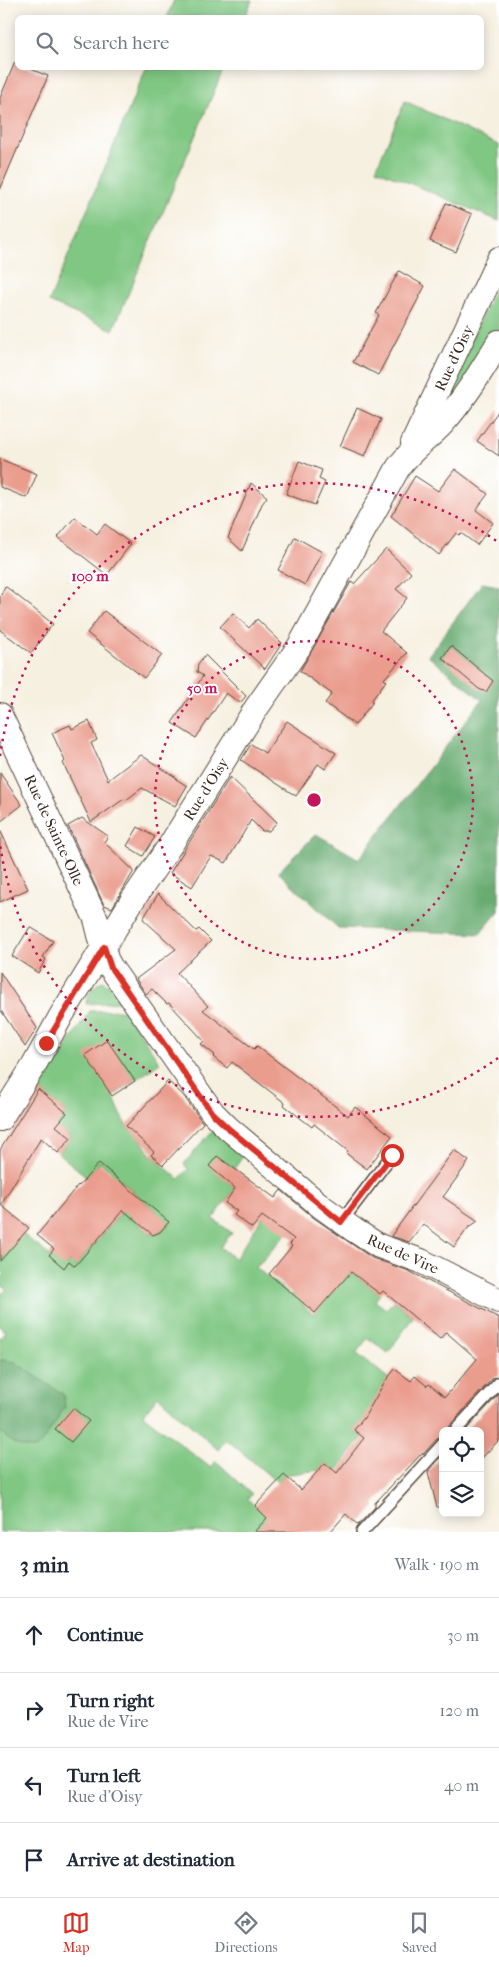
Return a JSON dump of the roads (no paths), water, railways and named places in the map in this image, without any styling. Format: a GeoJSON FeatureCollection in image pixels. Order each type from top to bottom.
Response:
{"type":"FeatureCollection","features":[{"type":"Feature","properties":{"kind":"street","name":"Rue d'Oisy"},"geometry":{"type":"LineString","coordinates":[[0,1120],[132,901],[171,844],[257,707],[299,647],[406,455],[499,259]]}},
{"type":"Feature","properties":{"kind":"street","name":"Rue d'Oisy"},"geometry":{"type":"LineString","coordinates":[[406,455],[428,438],[450,414],[471,386],[499,342]]}},
{"type":"Feature","properties":{"kind":"street","name":"Rue de Sainte-Olle"},"geometry":{"type":"LineString","coordinates":[[0,715],[96,919],[104,947]]}},
{"type":"Feature","properties":{"kind":"street","name":"Rue de Vire"},"geometry":{"type":"LineString","coordinates":[[104,947],[111,968],[212,1113],[228,1128],[341,1222],[379,1246],[421,1261],[499,1301]]}},
{"type":"Feature","properties":{"kind":"lane"},"geometry":{"type":"LineString","coordinates":[[341,1222],[392,1155]]}},
{"type":"Feature","properties":{"kind":"lane"},"geometry":{"type":"LineString","coordinates":[[459,1427],[499,1382]]}},
{"type":"Feature","properties":{"kind":"lane"},"geometry":{"type":"LineString","coordinates":[[362,1532],[439,1448]]}}]}
